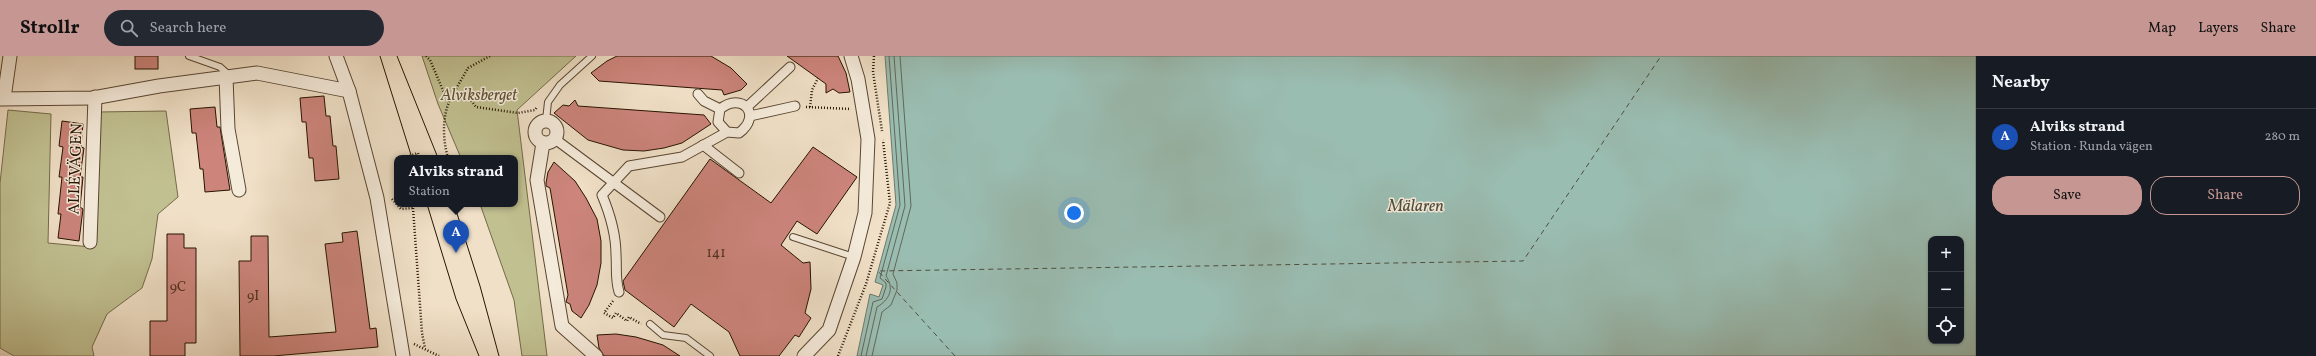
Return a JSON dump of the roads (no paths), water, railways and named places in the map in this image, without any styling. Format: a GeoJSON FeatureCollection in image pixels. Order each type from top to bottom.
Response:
{"type":"FeatureCollection","features":[{"type":"Feature","properties":{"kind":"street"},"geometry":{"type":"LineString","coordinates":[[10,56],[2,98],[95,97],[257,73],[349,91]]}},
{"type":"Feature","properties":{"kind":"street"},"geometry":{"type":"LineString","coordinates":[[336,56],[349,91],[377,198],[402,350]]}},
{"type":"Feature","properties":{"kind":"street"},"geometry":{"type":"LineString","coordinates":[[804,356],[828,330],[854,257],[865,213],[868,139],[851,56]]}},
{"type":"Feature","properties":{"kind":"street"},"geometry":{"type":"LineString","coordinates":[[746,107],[790,67]]}},
{"type":"Feature","properties":{"kind":"street"},"geometry":{"type":"LineString","coordinates":[[228,77],[228,129],[239,190]]}},
{"type":"Feature","properties":{"kind":"street"},"geometry":{"type":"LineString","coordinates":[[698,94],[704,101],[720,109]]}},
{"type":"Feature","properties":{"kind":"street","name":"ALLÉVÄGEN"},"geometry":{"type":"LineString","coordinates":[[90,242],[95,97]]}},
{"type":"Feature","properties":{"kind":"street"},"geometry":{"type":"LineString","coordinates":[[618,292],[615,280],[616,254],[612,220],[602,195],[629,166],[682,157],[727,132],[738,133],[748,126],[750,116],[746,107],[738,102],[728,102],[720,109],[718,122],[727,132]]}},
{"type":"Feature","properties":{"kind":"street"},"geometry":{"type":"LineString","coordinates":[[750,116],[795,106]]}},
{"type":"Feature","properties":{"kind":"street"},"geometry":{"type":"LineString","coordinates":[[596,356],[562,326],[537,180],[549,141],[557,130],[554,124],[546,120],[538,123],[534,130],[537,139],[549,141],[614,182],[660,217]]}},
{"type":"Feature","properties":{"kind":"street"},"geometry":{"type":"LineString","coordinates":[[703,145],[739,173]]}},
{"type":"Feature","properties":{"kind":"lane"},"geometry":{"type":"LineString","coordinates":[[189,56],[220,67],[228,77]]}},
{"type":"Feature","properties":{"kind":"lane"},"geometry":{"type":"LineString","coordinates":[[546,120],[548,102],[560,85],[592,56]]}},
{"type":"Feature","properties":{"kind":"lane"},"geometry":{"type":"LineString","coordinates":[[793,237],[854,257]]}},
{"type":"Feature","properties":{"kind":"lane"},"geometry":{"type":"LineString","coordinates":[[648,326],[664,335],[686,338],[710,356]]}},
{"type":"Feature","properties":{"kind":"water","name":"Mälaren"},"geometry":{"type":"Polygon","coordinates":[[[885,56],[1976,56],[1976,356],[857,356],[870,294],[879,297],[883,285],[875,282],[896,205],[885,56]]]}},
{"type":"Feature","properties":{"kind":"tram line"},"geometry":{"type":"LineString","coordinates":[[380,56],[411,155]]}},
{"type":"Feature","properties":{"kind":"tram line"},"geometry":{"type":"LineString","coordinates":[[397,56],[437,155]]}},
{"type":"Feature","properties":{"kind":"tram line"},"geometry":{"type":"LineString","coordinates":[[428,207],[456,299],[479,356]]}},
{"type":"Feature","properties":{"kind":"tram line"},"geometry":{"type":"LineString","coordinates":[[455,207],[480,286],[499,356]]}},
{"type":"Feature","properties":{"kind":"place","name":"Alviks strand"},"geometry":{"type":"Point","coordinates":[456,253]}},
{"type":"Feature","properties":{"kind":"park label","name":"Alviksberget"},"geometry":{"type":"Point","coordinates":[479,96]}}]}
